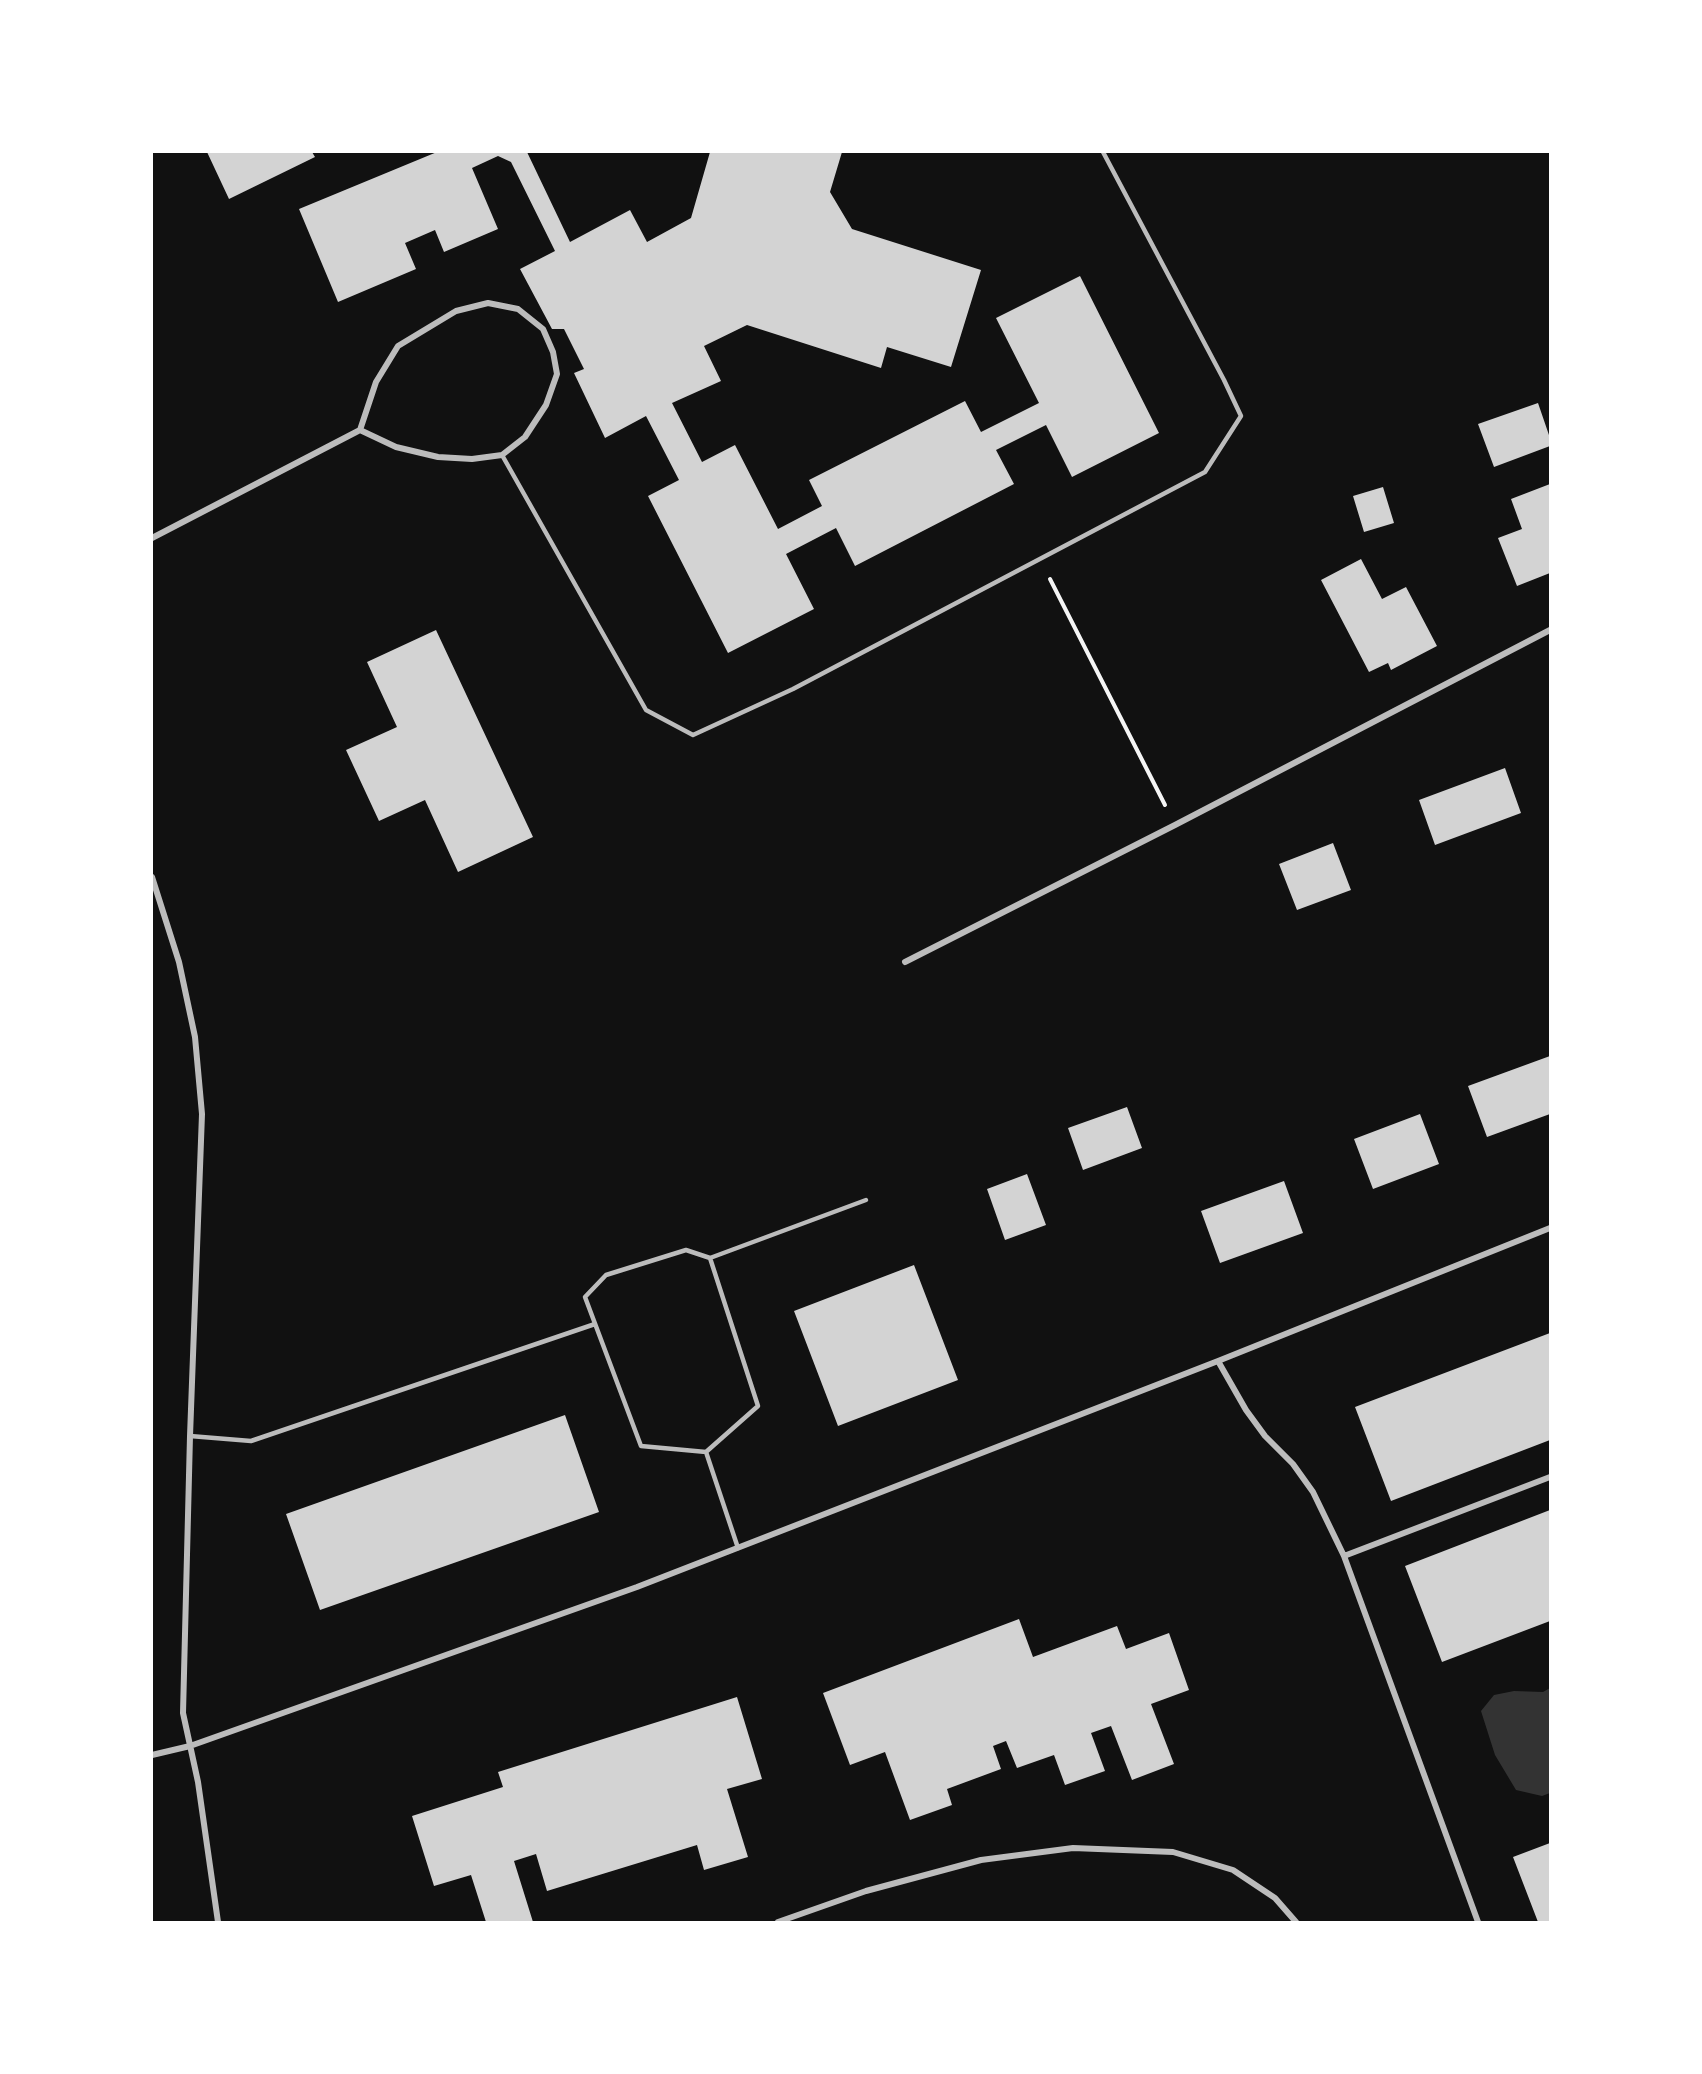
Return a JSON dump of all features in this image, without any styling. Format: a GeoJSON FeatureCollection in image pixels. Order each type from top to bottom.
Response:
{"type":"FeatureCollection","features":[{"type":"Feature","properties":{"kind":"street"},"geometry":{"type":"LineString","coordinates":[[152,538],[360,430],[376,382],[398,346],[456,311],[488,303],[518,309],[543,328],[553,352],[557,374],[546,405],[525,437],[502,455],[472,459],[438,458],[396,447],[360,430]]}},
{"type":"Feature","properties":{"kind":"street"},"geometry":{"type":"LineString","coordinates":[[905,962],[1551,630]]}},
{"type":"Feature","properties":{"kind":"street"},"geometry":{"type":"LineString","coordinates":[[152,877],[179,962],[195,1037],[202,1114],[183,1713],[198,1782],[218,1923]]}},
{"type":"Feature","properties":{"kind":"street"},"geometry":{"type":"LineString","coordinates":[[152,1755],[190,1746],[637,1587],[1218,1361],[1551,1228]]}},
{"type":"Feature","properties":{"kind":"street"},"geometry":{"type":"LineString","coordinates":[[1218,1361],[1246,1410],[1265,1436],[1293,1464],[1312,1492],[1344,1556],[1478,1923]]}},
{"type":"Feature","properties":{"kind":"street"},"geometry":{"type":"LineString","coordinates":[[1344,1556],[1551,1477]]}},
{"type":"Feature","properties":{"kind":"street"},"geometry":{"type":"LineString","coordinates":[[778,1923],[866,1891],[981,1860],[1073,1848],[1173,1852],[1233,1870],[1275,1898],[1296,1923]]}},
{"type":"Feature","properties":{"kind":"lane"},"geometry":{"type":"LineString","coordinates":[[502,455],[646,710],[693,735],[793,689],[1205,472],[1241,416],[1103,152]]}},
{"type":"Feature","properties":{"kind":"lane"},"geometry":{"type":"LineString","coordinates":[[710,1258],[758,1406],[706,1452],[640,1446],[585,1297],[606,1275],[686,1250],[710,1258],[866,1200]]}},
{"type":"Feature","properties":{"kind":"lane"},"geometry":{"type":"LineString","coordinates":[[190,1436],[251,1441],[595,1324]]}},
{"type":"Feature","properties":{"kind":"lane"},"geometry":{"type":"LineString","coordinates":[[706,1452],[738,1548]]}},
{"type":"Feature","properties":{"kind":"path"},"geometry":{"type":"LineString","coordinates":[[1039,560],[1175,825]]}},
{"type":"Feature","properties":{"kind":"shaded area"},"geometry":{"type":"Polygon","coordinates":[[[1550,1688],[1550,1793],[1542,1796],[1516,1790],[1495,1755],[1481,1711],[1494,1695],[1514,1691],[1543,1692],[1550,1688]]]}},
{"type":"Feature","properties":{"kind":"building"},"geometry":{"type":"Polygon","coordinates":[[[207,152],[312,152],[315,157],[229,199],[207,152]]]}},
{"type":"Feature","properties":{"kind":"building"},"geometry":{"type":"Polygon","coordinates":[[[437,152],[527,152],[570,242],[630,210],[647,242],[691,218],[710,152],[842,152],[830,192],[852,229],[981,270],[951,367],[887,347],[881,368],[747,325],[704,346],[721,381],[672,403],[702,462],[735,445],[778,529],[822,506],[809,480],[965,401],[981,432],[1039,403],[996,318],[1080,276],[1159,433],[1072,477],[1046,425],[996,450],[1014,484],[855,566],[836,528],[786,554],[814,609],[728,653],[648,496],[679,480],[646,416],[605,438],[574,373],[584,369],[564,329],[552,329],[520,269],[555,251],[511,162],[498,156],[472,168],[498,229],[444,252],[435,230],[405,243],[416,269],[338,302],[299,209],[437,152]]]}},
{"type":"Feature","properties":{"kind":"building"},"geometry":{"type":"Polygon","coordinates":[[[1538,403],[1550,438],[1550,446],[1494,467],[1478,424],[1538,403]]]}},
{"type":"Feature","properties":{"kind":"building"},"geometry":{"type":"Polygon","coordinates":[[[1550,484],[1550,573],[1517,586],[1498,538],[1522,529],[1511,499],[1550,484]]]}},
{"type":"Feature","properties":{"kind":"building"},"geometry":{"type":"Polygon","coordinates":[[[1383,487],[1394,523],[1364,532],[1353,496],[1383,487]]]}},
{"type":"Feature","properties":{"kind":"building"},"geometry":{"type":"Polygon","coordinates":[[[1361,559],[1382,599],[1406,587],[1437,646],[1391,670],[1388,663],[1369,672],[1321,580],[1361,559]]]}},
{"type":"Feature","properties":{"kind":"building"},"geometry":{"type":"Polygon","coordinates":[[[436,630],[533,837],[458,872],[425,800],[379,821],[346,750],[397,727],[367,662],[436,630]]]}},
{"type":"Feature","properties":{"kind":"building"},"geometry":{"type":"Polygon","coordinates":[[[1505,768],[1521,813],[1435,845],[1419,800],[1505,768]]]}},
{"type":"Feature","properties":{"kind":"building"},"geometry":{"type":"Polygon","coordinates":[[[1333,843],[1351,890],[1297,910],[1279,864],[1333,843]]]}},
{"type":"Feature","properties":{"kind":"building"},"geometry":{"type":"Polygon","coordinates":[[[1550,1056],[1550,1114],[1487,1137],[1468,1086],[1550,1056]]]}},
{"type":"Feature","properties":{"kind":"building"},"geometry":{"type":"Polygon","coordinates":[[[1127,1107],[1142,1148],[1083,1170],[1068,1128],[1127,1107]]]}},
{"type":"Feature","properties":{"kind":"building"},"geometry":{"type":"Polygon","coordinates":[[[1420,1114],[1439,1164],[1373,1189],[1354,1139],[1420,1114]]]}},
{"type":"Feature","properties":{"kind":"building"},"geometry":{"type":"Polygon","coordinates":[[[1027,1174],[1046,1225],[1005,1240],[987,1189],[1027,1174]]]}},
{"type":"Feature","properties":{"kind":"building"},"geometry":{"type":"Polygon","coordinates":[[[1284,1181],[1303,1233],[1220,1263],[1201,1211],[1284,1181]]]}},
{"type":"Feature","properties":{"kind":"building"},"geometry":{"type":"Polygon","coordinates":[[[914,1265],[958,1380],[838,1426],[794,1311],[914,1265]]]}},
{"type":"Feature","properties":{"kind":"building"},"geometry":{"type":"Polygon","coordinates":[[[1550,1333],[1550,1440],[1391,1501],[1355,1407],[1550,1333]]]}},
{"type":"Feature","properties":{"kind":"building"},"geometry":{"type":"Polygon","coordinates":[[[565,1415],[599,1512],[320,1610],[286,1514],[565,1415]]]}},
{"type":"Feature","properties":{"kind":"building"},"geometry":{"type":"Polygon","coordinates":[[[1550,1510],[1550,1621],[1442,1662],[1405,1566],[1550,1510]]]}},
{"type":"Feature","properties":{"kind":"building"},"geometry":{"type":"Polygon","coordinates":[[[1019,1619],[1033,1657],[1117,1626],[1126,1649],[1169,1633],[1189,1690],[1151,1704],[1174,1764],[1132,1780],[1111,1726],[1091,1733],[1105,1771],[1065,1785],[1054,1755],[1017,1768],[1006,1741],[993,1746],[1001,1769],[947,1789],[952,1805],[910,1820],[885,1752],[850,1765],[823,1693],[1019,1619]]]}},
{"type":"Feature","properties":{"kind":"building"},"geometry":{"type":"Polygon","coordinates":[[[737,1697],[762,1779],[727,1789],[748,1857],[704,1870],[697,1845],[547,1891],[536,1854],[514,1861],[533,1922],[486,1922],[471,1875],[434,1886],[412,1816],[503,1787],[498,1772],[737,1697]]]}},
{"type":"Feature","properties":{"kind":"building"},"geometry":{"type":"Polygon","coordinates":[[[1550,1843],[1550,1922],[1538,1922],[1513,1857],[1550,1843]]]}}]}
